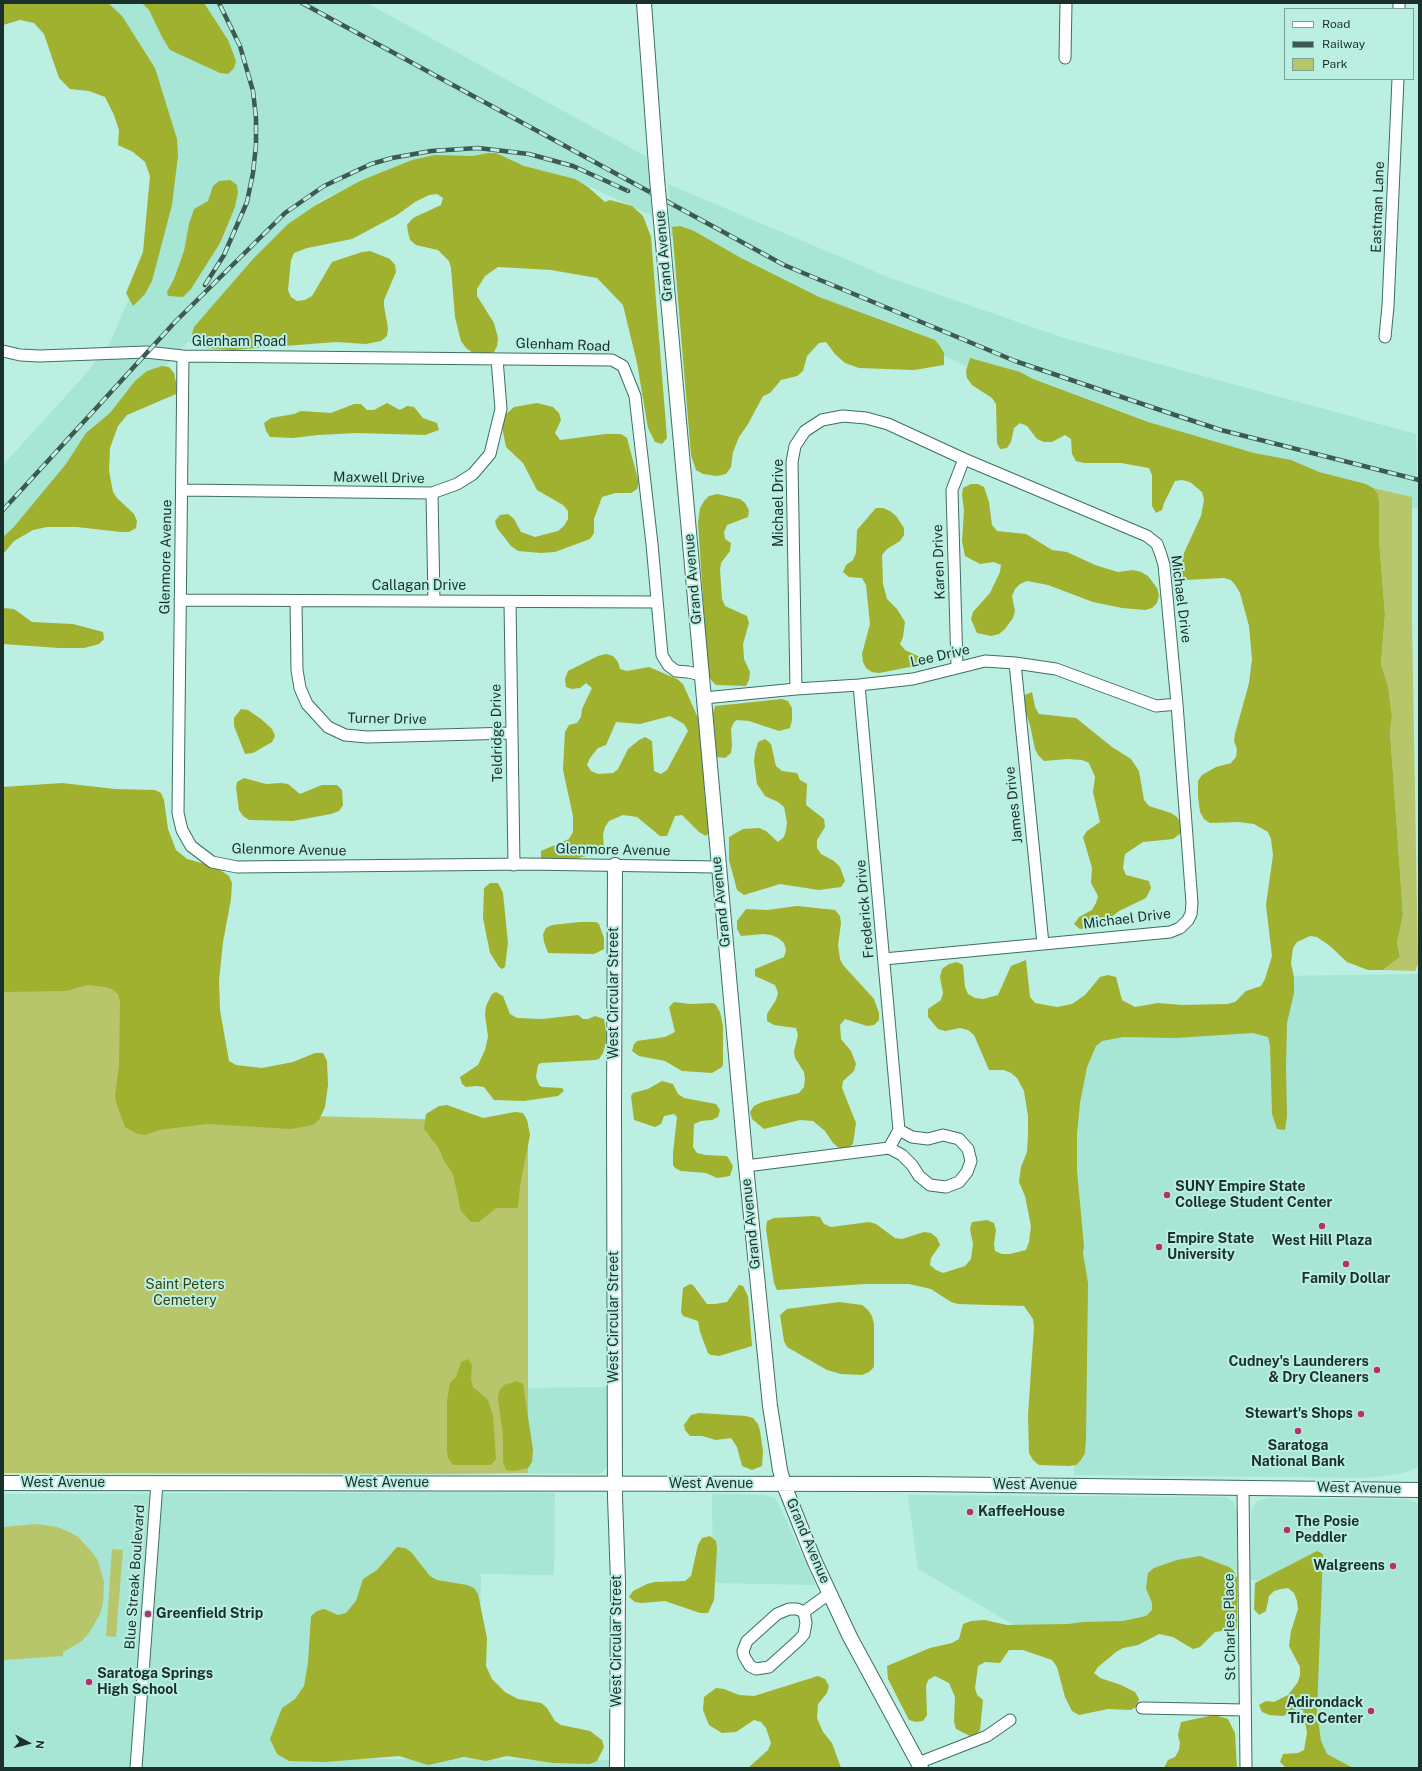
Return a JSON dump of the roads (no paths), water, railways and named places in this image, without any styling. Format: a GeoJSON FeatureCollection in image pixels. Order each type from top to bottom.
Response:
{"type":"FeatureCollection","features":[{"type":"Feature","properties":{"kind":"street","name":"Grand Avenue"},"geometry":{"type":"LineString","coordinates":[[644,3],[657,178],[702,675],[717,867],[770,1406],[784,1485],[814,1560],[850,1636],[920,1765]]}},
{"type":"Feature","properties":{"kind":"street"},"geometry":{"type":"LineString","coordinates":[[1065,58],[1066,3]]}},
{"type":"Feature","properties":{"kind":"street","name":"Eastman Lane"},"geometry":{"type":"LineString","coordinates":[[1386,337],[1398,80]]}},
{"type":"Feature","properties":{"kind":"street","name":"Glenham Road"},"geometry":{"type":"LineString","coordinates":[[3,351],[20,355],[40,356],[146,352],[183,356],[612,360],[623,366],[635,396],[652,544],[662,655],[668,665],[676,671],[702,675]]}},
{"type":"Feature","properties":{"kind":"street","name":"Glenmore Avenue"},"geometry":{"type":"LineString","coordinates":[[183,356],[178,812],[182,830],[191,846],[212,862],[238,867],[514,865],[717,867]]}},
{"type":"Feature","properties":{"kind":"street","name":"Maxwell Drive"},"geometry":{"type":"LineString","coordinates":[[182,490],[432,493],[456,484],[473,474],[490,454],[501,409],[497,359]]}},
{"type":"Feature","properties":{"kind":"street","name":"Michael Drive"},"geometry":{"type":"LineString","coordinates":[[796,688],[792,462],[795,446],[805,431],[822,420],[843,416],[866,418],[888,424],[964,459],[1134,530],[1147,536],[1157,544],[1164,565],[1177,704],[1192,902],[1192,909],[1188,920],[1180,928],[1170,932],[884,959]]}},
{"type":"Feature","properties":{"kind":"street","name":"Karen Drive"},"geometry":{"type":"LineString","coordinates":[[957,668],[952,490],[964,459]]}},
{"type":"Feature","properties":{"kind":"street"},"geometry":{"type":"LineString","coordinates":[[432,493],[434,601]]}},
{"type":"Feature","properties":{"kind":"street","name":"Callagan Drive"},"geometry":{"type":"LineString","coordinates":[[180,600],[657,602]]}},
{"type":"Feature","properties":{"kind":"street","name":"Turner Drive"},"geometry":{"type":"LineString","coordinates":[[296,601],[297,670],[300,688],[307,704],[328,727],[345,735],[367,736],[512,733]]}},
{"type":"Feature","properties":{"kind":"street","name":"Teldridge Drive"},"geometry":{"type":"LineString","coordinates":[[510,602],[514,865]]}},
{"type":"Feature","properties":{"kind":"street","name":"Lee Drive"},"geometry":{"type":"LineString","coordinates":[[704,698],[796,688],[859,686],[913,679],[985,662],[1015,663],[1056,669],[1156,706],[1177,704]]}},
{"type":"Feature","properties":{"kind":"street","name":"James Drive"},"geometry":{"type":"LineString","coordinates":[[1015,663],[1043,944]]}},
{"type":"Feature","properties":{"kind":"street","name":"Frederick Drive"},"geometry":{"type":"LineString","coordinates":[[859,686],[899,1130]]}},
{"type":"Feature","properties":{"kind":"street","name":"West Circular Street"},"geometry":{"type":"LineString","coordinates":[[615,865],[615,1484],[618,1582],[617,1768]]}},
{"type":"Feature","properties":{"kind":"street"},"geometry":{"type":"LineString","coordinates":[[746,1166],[889,1148],[902,1155],[912,1165],[918,1176],[930,1185],[946,1188],[959,1182],[967,1172],[971,1161],[968,1149],[958,1139],[943,1136],[928,1139],[912,1137],[899,1130],[889,1148]]}},
{"type":"Feature","properties":{"kind":"street","name":"West Avenue"},"geometry":{"type":"LineString","coordinates":[[3,1483],[1243,1486],[1419,1490]]}},
{"type":"Feature","properties":{"kind":"street","name":"Blue Streak Boulevard"},"geometry":{"type":"LineString","coordinates":[[136,1768],[157,1483]]}},
{"type":"Feature","properties":{"kind":"street","name":"St Charles Place"},"geometry":{"type":"LineString","coordinates":[[1243,1486],[1246,1768]]}},
{"type":"Feature","properties":{"kind":"street"},"geometry":{"type":"LineString","coordinates":[[804,1612],[830,1593]]}},
{"type":"Feature","properties":{"kind":"street"},"geometry":{"type":"LineString","coordinates":[[797,1609],[804,1612],[807,1617],[804,1634],[800,1639],[769,1667],[763,1669],[750,1666],[744,1656],[743,1651],[747,1641],[783,1611],[797,1609]]}},
{"type":"Feature","properties":{"kind":"street"},"geometry":{"type":"LineString","coordinates":[[1142,1708],[1245,1710]]}},
{"type":"Feature","properties":{"kind":"street"},"geometry":{"type":"LineString","coordinates":[[920,1765],[987,1736],[1010,1720]]}},
{"type":"Feature","properties":{"kind":"railway"},"geometry":{"type":"LineString","coordinates":[[205,285],[224,255],[247,202],[253,173],[256,145],[256,118],[253,91],[240,46],[219,3]]}},
{"type":"Feature","properties":{"kind":"railway"},"geometry":{"type":"LineString","coordinates":[[302,3],[784,265],[1015,361],[1221,430],[1419,480]]}},
{"type":"Feature","properties":{"kind":"railway"},"geometry":{"type":"LineString","coordinates":[[3,510],[175,322],[285,213],[324,186],[371,164],[392,158],[431,151],[478,148],[529,154],[573,166],[628,191]]}},
{"type":"Feature","properties":{"kind":"place","name":"SUNY Empire State College Student Center"},"geometry":{"type":"Point","coordinates":[1167,1195]}},
{"type":"Feature","properties":{"kind":"place","name":"West Hill Plaza"},"geometry":{"type":"Point","coordinates":[1322,1226]}},
{"type":"Feature","properties":{"kind":"place","name":"Empire State University"},"geometry":{"type":"Point","coordinates":[1159,1247]}},
{"type":"Feature","properties":{"kind":"place","name":"Family Dollar"},"geometry":{"type":"Point","coordinates":[1346,1264]}},
{"type":"Feature","properties":{"kind":"place","name":"Cudney's Launderers & Dry Cleaners"},"geometry":{"type":"Point","coordinates":[1377,1370]}},
{"type":"Feature","properties":{"kind":"place","name":"Stewart's Shops"},"geometry":{"type":"Point","coordinates":[1361,1414]}},
{"type":"Feature","properties":{"kind":"place","name":"Saratoga National Bank"},"geometry":{"type":"Point","coordinates":[1298,1431]}},
{"type":"Feature","properties":{"kind":"place","name":"KaffeeHouse"},"geometry":{"type":"Point","coordinates":[970,1512]}},
{"type":"Feature","properties":{"kind":"place","name":"The Posie Peddler"},"geometry":{"type":"Point","coordinates":[1287,1530]}},
{"type":"Feature","properties":{"kind":"place","name":"Walgreens"},"geometry":{"type":"Point","coordinates":[1393,1566]}},
{"type":"Feature","properties":{"kind":"place","name":"Greenfield Strip"},"geometry":{"type":"Point","coordinates":[148,1614]}},
{"type":"Feature","properties":{"kind":"place","name":"Saratoga Springs High School"},"geometry":{"type":"Point","coordinates":[89,1682]}},
{"type":"Feature","properties":{"kind":"place","name":"Adirondack Tire Center"},"geometry":{"type":"Point","coordinates":[1371,1711]}},
{"type":"Feature","properties":{"kind":"park label","name":"Saint Peters Cemetery"},"geometry":{"type":"Point","coordinates":[185,1294]}}]}
